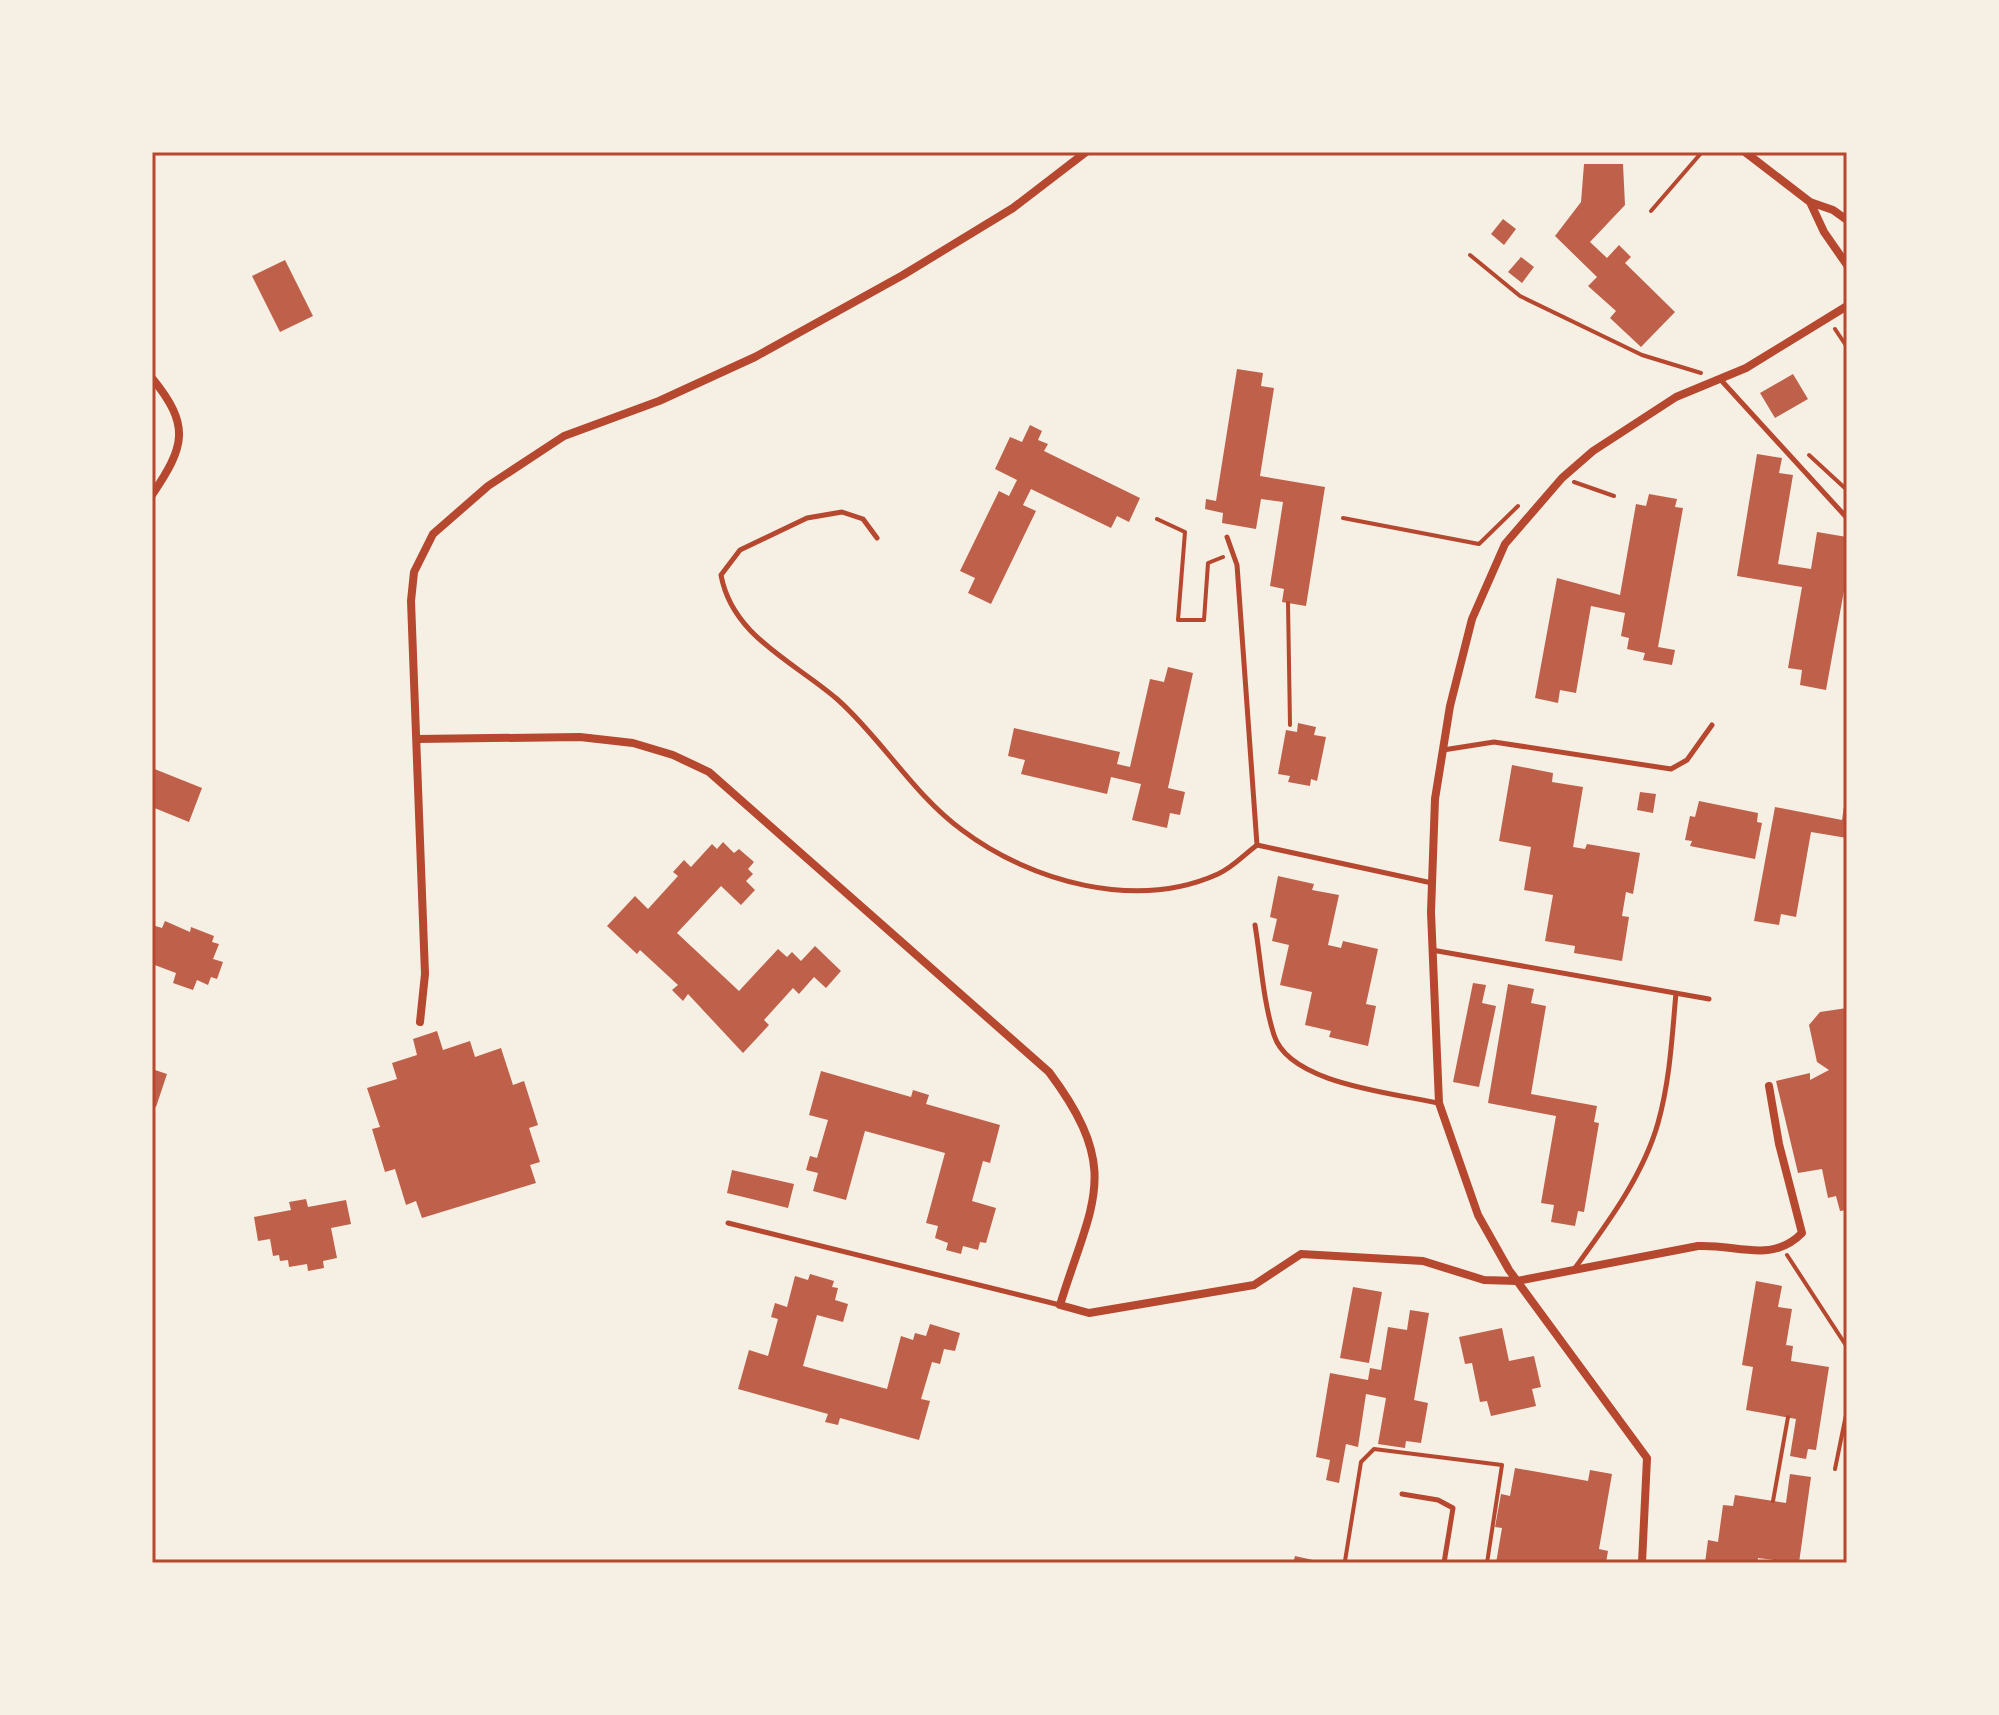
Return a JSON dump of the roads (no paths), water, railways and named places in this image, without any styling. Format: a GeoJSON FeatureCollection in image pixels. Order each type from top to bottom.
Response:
{"type":"FeatureCollection","features":[{"type":"Feature","properties":{"kind":"street"},"geometry":{"type":"LineString","coordinates":[[420,1022],[425,974],[411,601],[414,572],[433,534],[488,486],[564,436],[659,401],[755,357],[903,275],[1013,208],[1086,152]]}},
{"type":"Feature","properties":{"kind":"street"},"geometry":{"type":"LineString","coordinates":[[1745,152],[1810,202],[1833,210],[1847,220]]}},
{"type":"Feature","properties":{"kind":"street"},"geometry":{"type":"LineString","coordinates":[[1810,202],[1824,232],[1847,265]]}},
{"type":"Feature","properties":{"kind":"street"},"geometry":{"type":"LineString","coordinates":[[1642,1563],[1647,1458],[1517,1281],[1478,1215],[1439,1103],[1431,950],[1435,799],[1472,619],[1505,544],[1562,478],[1593,451],[1676,397],[1746,368],[1847,306]]}},
{"type":"Feature","properties":{"kind":"street"},"geometry":{"type":"LineString","coordinates":[[152,378],[176,410],[181,445],[152,495]]}},
{"type":"Feature","properties":{"kind":"street"},"geometry":{"type":"LineString","coordinates":[[417,739],[580,737],[646,747],[709,772],[817,864],[1049,1072],[1067,1096],[1085,1132],[1097,1183],[1060,1305],[1089,1313],[1254,1285],[1301,1254],[1423,1261],[1484,1280],[1517,1281],[1698,1246],[1722,1245],[1770,1252],[1782,1249],[1802,1233],[1779,1144],[1769,1086]]}},
{"type":"Feature","properties":{"kind":"lane"},"geometry":{"type":"LineString","coordinates":[[1720,379],[1847,518]]}},
{"type":"Feature","properties":{"kind":"lane"},"geometry":{"type":"LineString","coordinates":[[877,538],[863,519],[842,512],[807,518],[740,550],[721,575],[725,597],[736,617],[761,642],[837,699],[877,739],[915,786],[961,830],[1017,865],[1078,884],[1125,891],[1180,888],[1221,873],[1257,845]]}},
{"type":"Feature","properties":{"kind":"lane"},"geometry":{"type":"LineString","coordinates":[[1227,537],[1233,553],[1257,845]]}},
{"type":"Feature","properties":{"kind":"lane"},"geometry":{"type":"LineString","coordinates":[[1443,750],[1494,742],[1671,769],[1687,760],[1712,725]]}},
{"type":"Feature","properties":{"kind":"lane"},"geometry":{"type":"LineString","coordinates":[[1257,845],[1432,883]]}},
{"type":"Feature","properties":{"kind":"lane"},"geometry":{"type":"LineString","coordinates":[[1255,925],[1274,1038],[1289,1059],[1311,1073],[1439,1103]]}},
{"type":"Feature","properties":{"kind":"lane"},"geometry":{"type":"LineString","coordinates":[[1431,950],[1709,999]]}},
{"type":"Feature","properties":{"kind":"lane"},"geometry":{"type":"LineString","coordinates":[[1575,1268],[1621,1204],[1657,1126],[1668,1078],[1676,993]]}},
{"type":"Feature","properties":{"kind":"lane"},"geometry":{"type":"LineString","coordinates":[[728,1223],[1060,1305]]}},
{"type":"Feature","properties":{"kind":"lane"},"geometry":{"type":"LineString","coordinates":[[1402,1494],[1438,1500],[1453,1508],[1444,1563]]}}]}
